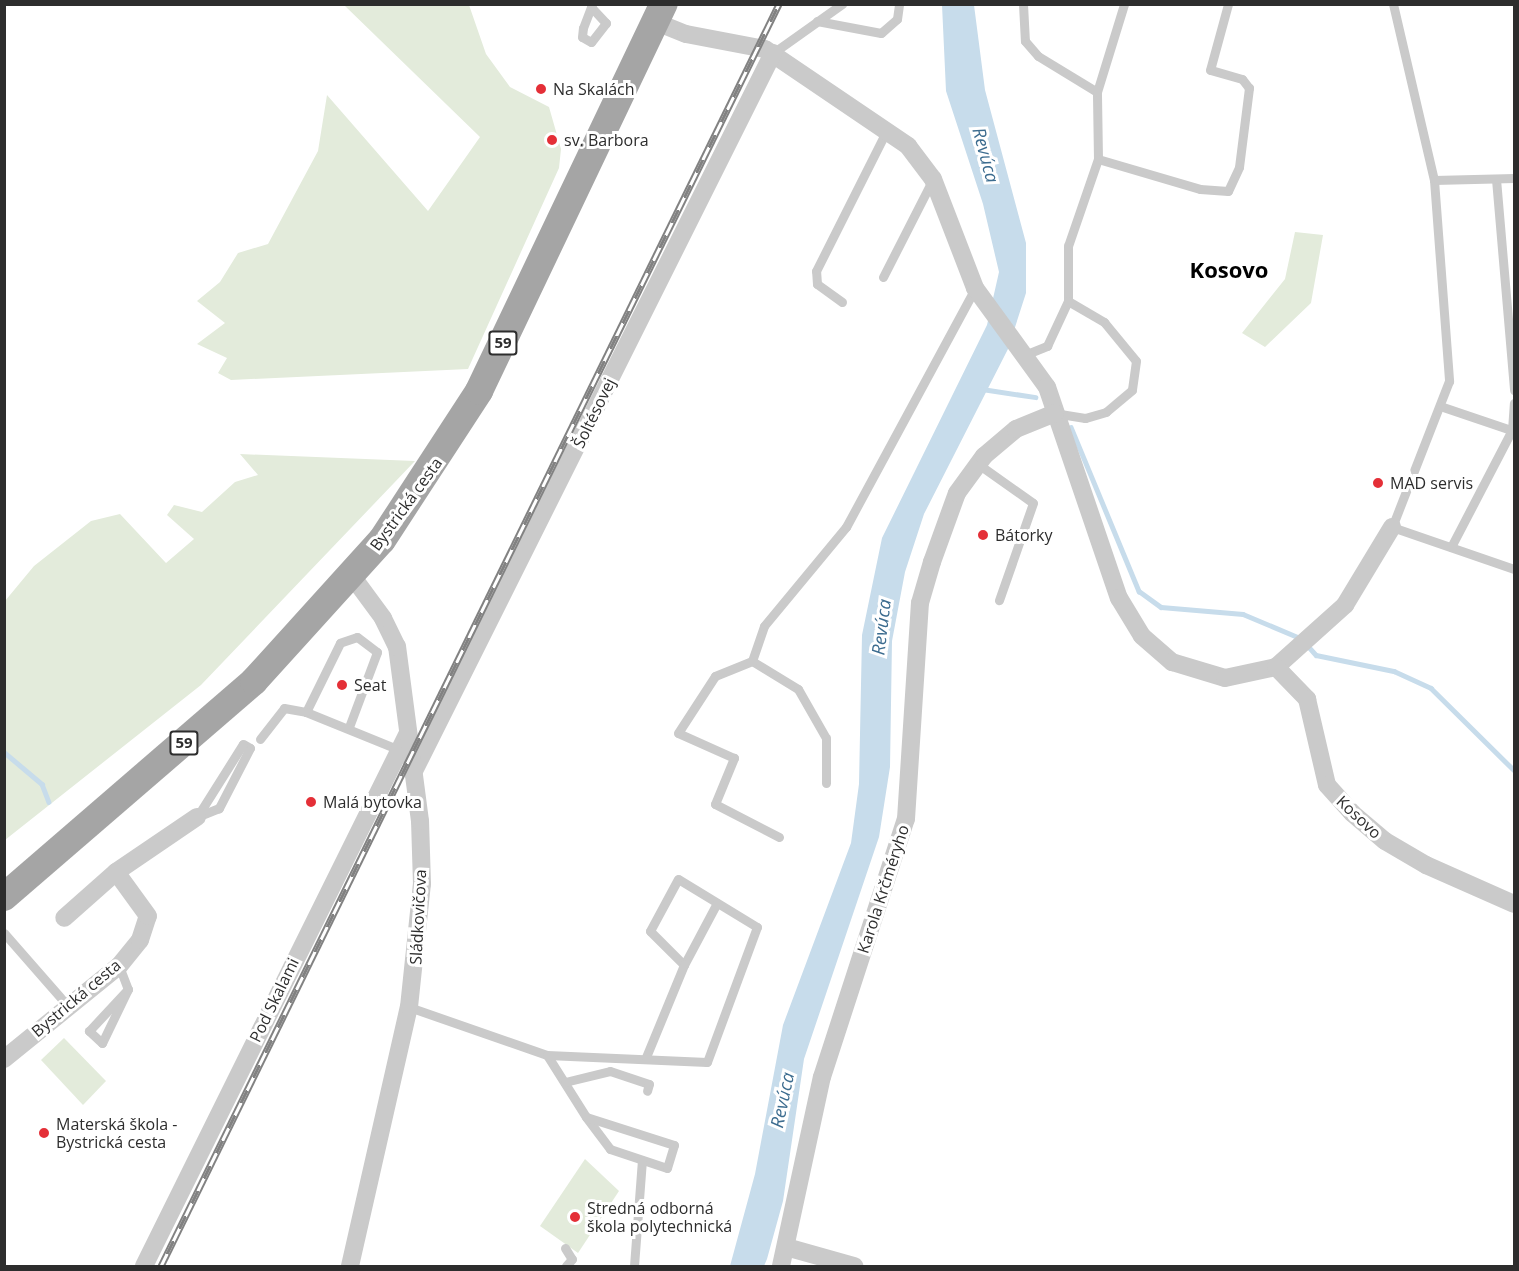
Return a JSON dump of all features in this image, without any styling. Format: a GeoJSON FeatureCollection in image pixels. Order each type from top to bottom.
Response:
{"type":"FeatureCollection","features":[{"type":"Feature","properties":{"kind":"main road","name":"Bystrická cesta"},"geometry":{"type":"LineString","coordinates":[[4,897],[246,689],[351,576],[410,500],[479,392],[660,13]]}},
{"type":"Feature","properties":{"kind":"street"},"geometry":{"type":"LineString","coordinates":[[660,13],[773,53],[888,128],[933,179],[975,288],[1027,354],[1055,413],[1099,545],[1142,636],[1172,662],[1200,674],[1250,676],[1276,667],[1355,593],[1392,527]]}},
{"type":"Feature","properties":{"kind":"street","name":"Šoltésovej"},"geometry":{"type":"LineString","coordinates":[[413,773],[773,53]]}},
{"type":"Feature","properties":{"kind":"street","name":"Karola Krčméryho"},"geometry":{"type":"LineString","coordinates":[[781,1266],[822,1077],[906,819],[920,603],[957,492],[978,464],[1016,429],[1055,413]]}},
{"type":"Feature","properties":{"kind":"street","name":"Sládkovičova"},"geometry":{"type":"LineString","coordinates":[[350,1266],[409,1007],[423,884],[413,773],[402,742],[396,647],[383,618],[351,576]]}},
{"type":"Feature","properties":{"kind":"street","name":"Kosovo"},"geometry":{"type":"LineString","coordinates":[[1276,667],[1308,699],[1327,785],[1352,813],[1385,841],[1426,865],[1515,904]]}},
{"type":"Feature","properties":{"kind":"street","name":"Pod Skalami"},"geometry":{"type":"LineString","coordinates":[[144,1266],[402,742]]}},
{"type":"Feature","properties":{"kind":"street"},"geometry":{"type":"LineString","coordinates":[[64,918],[116,872],[197,817]]}},
{"type":"Feature","properties":{"kind":"street","name":"Bystrická cesta"},"geometry":{"type":"LineString","coordinates":[[4,1059],[119,966],[140,940],[148,916],[116,872]]}},
{"type":"Feature","properties":{"kind":"street"},"geometry":{"type":"LineString","coordinates":[[786,1247],[854,1266]]}},
{"type":"Feature","properties":{"kind":"lane"},"geometry":{"type":"LineString","coordinates":[[773,53],[842,4]]}},
{"type":"Feature","properties":{"kind":"lane"},"geometry":{"type":"LineString","coordinates":[[817,21],[881,33],[897,18],[899,4]]}},
{"type":"Feature","properties":{"kind":"lane"},"geometry":{"type":"LineString","coordinates":[[1023,4],[1025,41],[1038,56],[1097,92]]}},
{"type":"Feature","properties":{"kind":"lane"},"geometry":{"type":"LineString","coordinates":[[1027,354],[1047,346],[1068,301],[1068,246],[1098,159],[1097,92],[1124,4]]}},
{"type":"Feature","properties":{"kind":"lane"},"geometry":{"type":"LineString","coordinates":[[1098,159],[1200,189],[1228,190],[1239,167],[1249,88],[1242,79],[1210,70],[1228,4]]}},
{"type":"Feature","properties":{"kind":"lane"},"geometry":{"type":"LineString","coordinates":[[1393,4],[1434,180],[1449,381],[1392,527],[1515,569]]}},
{"type":"Feature","properties":{"kind":"lane"},"geometry":{"type":"LineString","coordinates":[[842,302],[817,284],[816,271],[888,128]]}},
{"type":"Feature","properties":{"kind":"lane"},"geometry":{"type":"LineString","coordinates":[[1434,180],[1515,178]]}},
{"type":"Feature","properties":{"kind":"lane"},"geometry":{"type":"LineString","coordinates":[[883,277],[933,179]]}},
{"type":"Feature","properties":{"kind":"lane"},"geometry":{"type":"LineString","coordinates":[[1496,179],[1515,390]]}},
{"type":"Feature","properties":{"kind":"lane"},"geometry":{"type":"LineString","coordinates":[[779,837],[715,804],[734,758],[678,733],[715,676],[752,661],[764,626],[846,527],[975,288]]}},
{"type":"Feature","properties":{"kind":"lane"},"geometry":{"type":"LineString","coordinates":[[1055,413],[1085,418],[1106,412],[1132,390],[1136,377],[1136,361],[1104,322],[1068,301]]}},
{"type":"Feature","properties":{"kind":"lane"},"geometry":{"type":"LineString","coordinates":[[1451,547],[1513,431],[1515,403]]}},
{"type":"Feature","properties":{"kind":"lane"},"geometry":{"type":"LineString","coordinates":[[1440,405],[1513,431]]}},
{"type":"Feature","properties":{"kind":"lane"},"geometry":{"type":"LineString","coordinates":[[978,464],[1033,502],[999,600]]}},
{"type":"Feature","properties":{"kind":"lane"},"geometry":{"type":"LineString","coordinates":[[306,712],[340,643],[349,637],[365,639],[377,652],[349,727]]}},
{"type":"Feature","properties":{"kind":"lane"},"geometry":{"type":"LineString","coordinates":[[752,661],[798,689],[826,738],[826,783]]}},
{"type":"Feature","properties":{"kind":"lane"},"geometry":{"type":"LineString","coordinates":[[260,739],[284,708],[306,712],[402,742]]}},
{"type":"Feature","properties":{"kind":"lane"},"geometry":{"type":"LineString","coordinates":[[248,744],[219,808],[197,817],[236,753],[248,744]]}},
{"type":"Feature","properties":{"kind":"lane"},"geometry":{"type":"LineString","coordinates":[[409,1007],[547,1055],[646,1057],[706,1062],[757,927],[678,879],[650,931],[684,964]]}},
{"type":"Feature","properties":{"kind":"lane"},"geometry":{"type":"LineString","coordinates":[[646,1057],[684,964],[717,903]]}},
{"type":"Feature","properties":{"kind":"lane"},"geometry":{"type":"LineString","coordinates":[[4,933],[68,1006]]}},
{"type":"Feature","properties":{"kind":"lane"},"geometry":{"type":"LineString","coordinates":[[119,966],[128,989],[102,1043],[89,1032],[128,989]]}},
{"type":"Feature","properties":{"kind":"lane"},"geometry":{"type":"LineString","coordinates":[[547,1055],[586,1117],[610,1149],[667,1168],[674,1145],[586,1117]]}},
{"type":"Feature","properties":{"kind":"lane"},"geometry":{"type":"LineString","coordinates":[[565,1082],[610,1071],[649,1084],[647,1091]]}},
{"type":"Feature","properties":{"kind":"lane"},"geometry":{"type":"LineString","coordinates":[[634,1266],[642,1160]]}},
{"type":"Feature","properties":{"kind":"lane"},"geometry":{"type":"LineString","coordinates":[[565,1248],[572,1259],[566,1266]]}},
{"type":"Feature","properties":{"kind":"green space"},"geometry":{"type":"Polygon","coordinates":[[[344,5],[469,5],[486,54],[510,87],[549,107],[561,149],[559,168],[468,369],[231,380],[218,373],[227,358],[197,344],[225,323],[197,301],[220,282],[238,253],[268,244],[318,151],[327,95],[428,211],[480,137],[344,5]]]}},
{"type":"Feature","properties":{"kind":"green space"},"geometry":{"type":"Polygon","coordinates":[[[1295,232],[1323,235],[1311,303],[1265,347],[1242,333],[1285,279],[1295,232]]]}},
{"type":"Feature","properties":{"kind":"green space"},"geometry":{"type":"Polygon","coordinates":[[[240,454],[415,461],[201,685],[5,840],[5,601],[34,566],[91,521],[120,514],[166,563],[194,539],[167,515],[174,505],[202,512],[235,482],[258,475],[240,454]]]}},
{"type":"Feature","properties":{"kind":"green space"},"geometry":{"type":"Polygon","coordinates":[[[64,1038],[106,1081],[83,1105],[41,1060],[64,1038]]]}},
{"type":"Feature","properties":{"kind":"green space"},"geometry":{"type":"Polygon","coordinates":[[[585,1159],[619,1191],[578,1253],[540,1226],[585,1159]]]}},
{"type":"Feature","properties":{"kind":"water","name":"Revúca"},"geometry":{"type":"Polygon","coordinates":[[[942,5],[974,5],[985,90],[1026,243],[1026,293],[1008,349],[924,514],[905,572],[892,641],[890,767],[879,837],[804,1059],[783,1201],[767,1259],[764,1266],[730,1266],[755,1174],[783,1025],[851,843],[859,784],[862,635],[882,538],[987,325],[999,272],[983,204],[946,91],[942,5]]]}},
{"type":"Feature","properties":{"kind":"waterway"},"geometry":{"type":"LineString","coordinates":[[982,389],[1035,397]]}},
{"type":"Feature","properties":{"kind":"waterway"},"geometry":{"type":"LineString","coordinates":[[1071,427],[1139,591],[1161,607],[1243,614],[1300,638]]}},
{"type":"Feature","properties":{"kind":"waterway"},"geometry":{"type":"LineString","coordinates":[[1308,646],[1316,655],[1394,671],[1431,688],[1514,770]]}},
{"type":"Feature","properties":{"kind":"waterway"},"geometry":{"type":"LineString","coordinates":[[4,752],[42,784],[49,802]]}},
{"type":"Feature","properties":{"kind":"railway"},"geometry":{"type":"LineString","coordinates":[[161,1266],[779,4]]}},
{"type":"Feature","properties":{"kind":"place","name":"Na Skalách"},"geometry":{"type":"Point","coordinates":[541,89]}},
{"type":"Feature","properties":{"kind":"place","name":"sv. Barbora"},"geometry":{"type":"Point","coordinates":[552,140]}},
{"type":"Feature","properties":{"kind":"place","name":"MAD servis"},"geometry":{"type":"Point","coordinates":[1378,483]}},
{"type":"Feature","properties":{"kind":"place","name":"Bátorky"},"geometry":{"type":"Point","coordinates":[983,535]}},
{"type":"Feature","properties":{"kind":"place","name":"Seat"},"geometry":{"type":"Point","coordinates":[342,685]}},
{"type":"Feature","properties":{"kind":"place","name":"Malá bytovka"},"geometry":{"type":"Point","coordinates":[311,802]}},
{"type":"Feature","properties":{"kind":"place","name":"Materská škola - Bystrická cesta"},"geometry":{"type":"Point","coordinates":[44,1133]}},
{"type":"Feature","properties":{"kind":"place","name":"Stredná odborná škola polytechnická"},"geometry":{"type":"Point","coordinates":[575,1217]}},
{"type":"Feature","properties":{"kind":"district","name":"Kosovo"},"geometry":{"type":"Point","coordinates":[1229,270]}}]}
